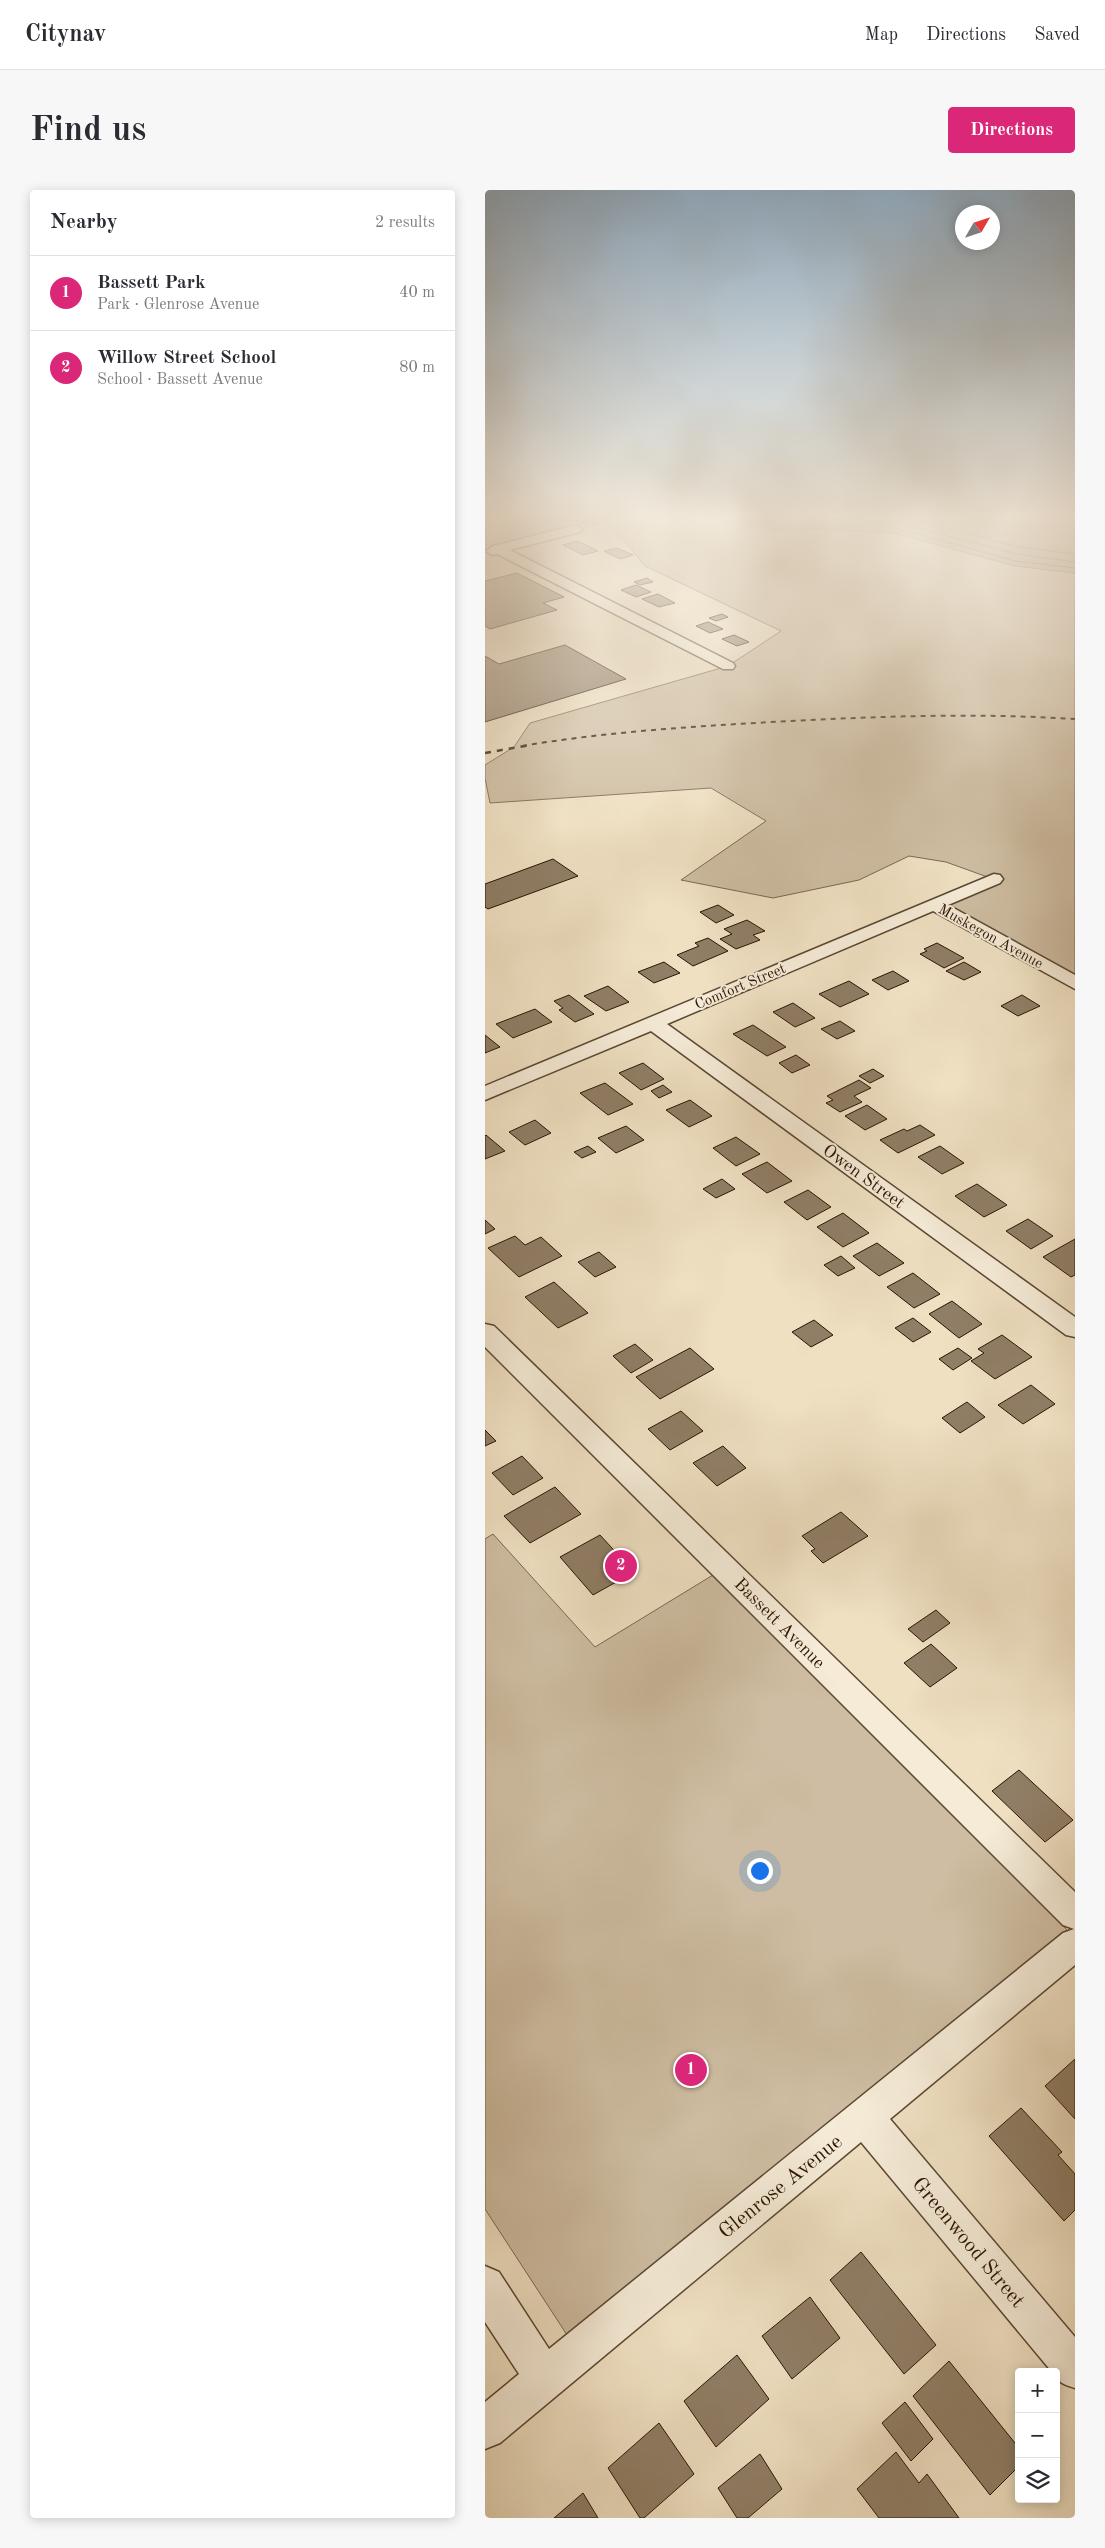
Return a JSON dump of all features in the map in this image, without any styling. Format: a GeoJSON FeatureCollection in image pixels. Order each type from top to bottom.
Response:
{"type":"FeatureCollection","features":[{"type":"Feature","properties":{"kind":"street"},"geometry":{"type":"LineString","coordinates":[[643,625],[728,666]]}},
{"type":"Feature","properties":{"kind":"street","name":"Comfort Street"},"geometry":{"type":"LineString","coordinates":[[485,1094],[994,879]]}},
{"type":"Feature","properties":{"kind":"street","name":"Muskegon Avenue"},"geometry":{"type":"LineString","coordinates":[[933,904],[1075,983]]}},
{"type":"Feature","properties":{"kind":"street","name":"Owen Street"},"geometry":{"type":"LineString","coordinates":[[652,1023],[1075,1329]]}},
{"type":"Feature","properties":{"kind":"street","name":"Bassett Avenue"},"geometry":{"type":"LineString","coordinates":[[485,1332],[1075,1914]]}},
{"type":"Feature","properties":{"kind":"street","name":"Glenrose Avenue"},"geometry":{"type":"LineString","coordinates":[[485,2428],[1075,1944]]}},
{"type":"Feature","properties":{"kind":"street","name":"Greenwood Street"},"geometry":{"type":"LineString","coordinates":[[864,2117],[1075,2368]]}},
{"type":"Feature","properties":{"kind":"street"},"geometry":{"type":"LineString","coordinates":[[485,2286],[545,2379]]}},
{"type":"Feature","properties":{"kind":"shaded area"},"geometry":{"type":"Polygon","coordinates":[[[768,625],[1075,625],[1075,983],[933,904],[993,879],[946,862],[909,856],[859,880],[773,898],[681,880],[766,821],[711,788],[490,803],[485,778],[485,765],[514,747],[530,723],[728,666],[781,631],[768,625]]]}},
{"type":"Feature","properties":{"kind":"shaded area"},"geometry":{"type":"Polygon","coordinates":[[[493,1534],[595,1647],[713,1575],[1068,1931],[569,2338],[485,2209],[485,1539],[493,1534]]]}},
{"type":"Feature","properties":{"kind":"building"},"geometry":{"type":"Polygon","coordinates":[[[485,625],[505,625],[490,629],[485,625]]]}},
{"type":"Feature","properties":{"kind":"building"},"geometry":{"type":"Polygon","coordinates":[[[714,625],[723,629],[710,633],[696,626],[714,625]]]}},
{"type":"Feature","properties":{"kind":"building"},"geometry":{"type":"Polygon","coordinates":[[[734,635],[749,642],[737,646],[722,639],[734,635]]]}},
{"type":"Feature","properties":{"kind":"building"},"geometry":{"type":"Polygon","coordinates":[[[565,645],[626,679],[485,722],[485,656],[499,664],[565,645]]]}},
{"type":"Feature","properties":{"kind":"building"},"geometry":{"type":"Polygon","coordinates":[[[553,859],[578,876],[488,909],[485,907],[485,884],[553,859]]]}},
{"type":"Feature","properties":{"kind":"building"},"geometry":{"type":"Polygon","coordinates":[[[718,905],[734,915],[716,923],[700,912],[718,905]]]}},
{"type":"Feature","properties":{"kind":"building"},"geometry":{"type":"Polygon","coordinates":[[[747,920],[765,931],[753,935],[760,940],[736,949],[720,939],[732,934],[724,929],[747,920]]]}},
{"type":"Feature","properties":{"kind":"building"},"geometry":{"type":"Polygon","coordinates":[[[708,938],[728,951],[693,966],[677,955],[699,946],[695,943],[708,938]]]}},
{"type":"Feature","properties":{"kind":"building"},"geometry":{"type":"Polygon","coordinates":[[[937,943],[964,958],[944,968],[920,954],[927,951],[924,949],[937,943]]]}},
{"type":"Feature","properties":{"kind":"building"},"geometry":{"type":"Polygon","coordinates":[[[664,962],[680,973],[654,983],[638,972],[664,962]]]}},
{"type":"Feature","properties":{"kind":"building"},"geometry":{"type":"Polygon","coordinates":[[[964,962],[981,972],[964,980],[946,971],[964,962]]]}},
{"type":"Feature","properties":{"kind":"building"},"geometry":{"type":"Polygon","coordinates":[[[893,971],[909,981],[888,990],[872,980],[893,971]]]}},
{"type":"Feature","properties":{"kind":"building"},"geometry":{"type":"Polygon","coordinates":[[[849,981],[869,994],[840,1007],[819,994],[849,981]]]}},
{"type":"Feature","properties":{"kind":"building"},"geometry":{"type":"Polygon","coordinates":[[[608,986],[629,1002],[606,1011],[584,996],[608,986]]]}},
{"type":"Feature","properties":{"kind":"building"},"geometry":{"type":"Polygon","coordinates":[[[569,995],[594,1014],[575,1022],[559,1010],[563,1008],[554,1001],[569,995]]]}},
{"type":"Feature","properties":{"kind":"building"},"geometry":{"type":"Polygon","coordinates":[[[1022,995],[1040,1006],[1018,1016],[1001,1006],[1022,995]]]}},
{"type":"Feature","properties":{"kind":"building"},"geometry":{"type":"Polygon","coordinates":[[[793,1003],[815,1018],[795,1027],[773,1012],[793,1003]]]}},
{"type":"Feature","properties":{"kind":"building"},"geometry":{"type":"Polygon","coordinates":[[[535,1009],[552,1022],[513,1038],[496,1024],[535,1009]]]}},
{"type":"Feature","properties":{"kind":"building"},"geometry":{"type":"Polygon","coordinates":[[[840,1021],[855,1031],[837,1039],[821,1029],[840,1021]]]}},
{"type":"Feature","properties":{"kind":"building"},"geometry":{"type":"Polygon","coordinates":[[[753,1025],[786,1047],[767,1056],[733,1034],[753,1025]]]}},
{"type":"Feature","properties":{"kind":"building"},"geometry":{"type":"Polygon","coordinates":[[[485,1035],[500,1047],[485,1053],[485,1035]]]}},
{"type":"Feature","properties":{"kind":"building"},"geometry":{"type":"Polygon","coordinates":[[[796,1055],[810,1065],[792,1073],[779,1063],[796,1055]]]}},
{"type":"Feature","properties":{"kind":"building"},"geometry":{"type":"Polygon","coordinates":[[[643,1063],[664,1079],[641,1090],[619,1073],[643,1063]]]}},
{"type":"Feature","properties":{"kind":"building"},"geometry":{"type":"Polygon","coordinates":[[[873,1069],[884,1076],[870,1083],[859,1076],[873,1069]]]}},
{"type":"Feature","properties":{"kind":"building"},"geometry":{"type":"Polygon","coordinates":[[[859,1080],[871,1088],[854,1096],[862,1102],[840,1112],[826,1103],[833,1100],[827,1096],[859,1080]]]}},
{"type":"Feature","properties":{"kind":"building"},"geometry":{"type":"Polygon","coordinates":[[[605,1083],[633,1104],[608,1115],[580,1093],[605,1083]]]}},
{"type":"Feature","properties":{"kind":"building"},"geometry":{"type":"Polygon","coordinates":[[[663,1085],[672,1092],[659,1098],[651,1091],[663,1085]]]}},
{"type":"Feature","properties":{"kind":"building"},"geometry":{"type":"Polygon","coordinates":[[[690,1100],[712,1116],[689,1127],[666,1110],[690,1100]]]}},
{"type":"Feature","properties":{"kind":"building"},"geometry":{"type":"Polygon","coordinates":[[[867,1105],[887,1119],[865,1130],[845,1116],[867,1105]]]}},
{"type":"Feature","properties":{"kind":"building"},"geometry":{"type":"Polygon","coordinates":[[[535,1120],[551,1133],[525,1145],[509,1132],[535,1120]]]}},
{"type":"Feature","properties":{"kind":"building"},"geometry":{"type":"Polygon","coordinates":[[[920,1125],[935,1135],[898,1153],[880,1140],[904,1129],[907,1131],[920,1125]]]}},
{"type":"Feature","properties":{"kind":"building"},"geometry":{"type":"Polygon","coordinates":[[[626,1126],[644,1140],[616,1153],[598,1138],[626,1126]]]}},
{"type":"Feature","properties":{"kind":"building"},"geometry":{"type":"Polygon","coordinates":[[[486,1135],[505,1151],[485,1159],[486,1135]]]}},
{"type":"Feature","properties":{"kind":"building"},"geometry":{"type":"Polygon","coordinates":[[[736,1137],[760,1154],[736,1166],[713,1148],[736,1137]]]}},
{"type":"Feature","properties":{"kind":"building"},"geometry":{"type":"Polygon","coordinates":[[[588,1146],[596,1152],[582,1158],[574,1152],[588,1146]]]}},
{"type":"Feature","properties":{"kind":"building"},"geometry":{"type":"Polygon","coordinates":[[[940,1146],[964,1163],[942,1174],[918,1157],[940,1146]]]}},
{"type":"Feature","properties":{"kind":"building"},"geometry":{"type":"Polygon","coordinates":[[[767,1162],[792,1181],[767,1193],[742,1174],[767,1162]]]}},
{"type":"Feature","properties":{"kind":"building"},"geometry":{"type":"Polygon","coordinates":[[[722,1179],[735,1189],[716,1198],[703,1189],[722,1179]]]}},
{"type":"Feature","properties":{"kind":"building"},"geometry":{"type":"Polygon","coordinates":[[[977,1184],[1007,1205],[984,1217],[955,1196],[977,1184]]]}},
{"type":"Feature","properties":{"kind":"building"},"geometry":{"type":"Polygon","coordinates":[[[808,1190],[831,1207],[807,1220],[784,1202],[808,1190]]]}},
{"type":"Feature","properties":{"kind":"building"},"geometry":{"type":"Polygon","coordinates":[[[843,1213],[869,1233],[843,1247],[817,1227],[843,1213]]]}},
{"type":"Feature","properties":{"kind":"building"},"geometry":{"type":"Polygon","coordinates":[[[1028,1219],[1053,1236],[1031,1249],[1006,1231],[1028,1219]]]}},
{"type":"Feature","properties":{"kind":"building"},"geometry":{"type":"Polygon","coordinates":[[[485,1220],[495,1229],[485,1234],[485,1220]]]}},
{"type":"Feature","properties":{"kind":"building"},"geometry":{"type":"Polygon","coordinates":[[[515,1236],[525,1245],[541,1237],[562,1256],[519,1277],[488,1248],[515,1236]]]}},
{"type":"Feature","properties":{"kind":"building"},"geometry":{"type":"Polygon","coordinates":[[[1075,1239],[1075,1275],[1071,1277],[1043,1257],[1075,1239]]]}},
{"type":"Feature","properties":{"kind":"building"},"geometry":{"type":"Polygon","coordinates":[[[877,1243],[904,1263],[879,1276],[853,1256],[877,1243]]]}},
{"type":"Feature","properties":{"kind":"building"},"geometry":{"type":"Polygon","coordinates":[[[599,1252],[616,1267],[595,1277],[578,1262],[599,1252]]]}},
{"type":"Feature","properties":{"kind":"building"},"geometry":{"type":"Polygon","coordinates":[[[841,1256],[855,1268],[838,1276],[824,1265],[841,1256]]]}},
{"type":"Feature","properties":{"kind":"building"},"geometry":{"type":"Polygon","coordinates":[[[913,1273],[940,1294],[914,1308],[887,1287],[913,1273]]]}},
{"type":"Feature","properties":{"kind":"building"},"geometry":{"type":"Polygon","coordinates":[[[554,1282],[588,1313],[558,1328],[525,1297],[554,1282]]]}},
{"type":"Feature","properties":{"kind":"building"},"geometry":{"type":"Polygon","coordinates":[[[952,1301],[982,1324],[959,1338],[929,1314],[952,1301]]]}},
{"type":"Feature","properties":{"kind":"building"},"geometry":{"type":"Polygon","coordinates":[[[913,1318],[931,1332],[913,1342],[895,1328],[913,1318]]]}},
{"type":"Feature","properties":{"kind":"building"},"geometry":{"type":"Polygon","coordinates":[[[814,1320],[833,1335],[811,1347],[792,1332],[814,1320]]]}},
{"type":"Feature","properties":{"kind":"building"},"geometry":{"type":"Polygon","coordinates":[[[1002,1335],[1032,1357],[995,1379],[971,1361],[984,1353],[978,1349],[1002,1335]]]}},
{"type":"Feature","properties":{"kind":"building"},"geometry":{"type":"Polygon","coordinates":[[[635,1344],[653,1360],[631,1373],[613,1356],[635,1344]]]}},
{"type":"Feature","properties":{"kind":"building"},"geometry":{"type":"Polygon","coordinates":[[[690,1348],[714,1369],[660,1399],[636,1377],[690,1348]]]}},
{"type":"Feature","properties":{"kind":"building"},"geometry":{"type":"Polygon","coordinates":[[[958,1348],[972,1358],[953,1370],[939,1359],[958,1348]]]}},
{"type":"Feature","properties":{"kind":"building"},"geometry":{"type":"Polygon","coordinates":[[[1031,1385],[1055,1404],[1023,1424],[998,1405],[1031,1385]]]}},
{"type":"Feature","properties":{"kind":"building"},"geometry":{"type":"Polygon","coordinates":[[[967,1402],[985,1417],[960,1433],[942,1418],[967,1402]]]}},
{"type":"Feature","properties":{"kind":"building"},"geometry":{"type":"Polygon","coordinates":[[[681,1411],[703,1431],[670,1450],[648,1429],[681,1411]]]}},
{"type":"Feature","properties":{"kind":"building"},"geometry":{"type":"Polygon","coordinates":[[[485,1430],[496,1441],[485,1446],[485,1430]]]}},
{"type":"Feature","properties":{"kind":"building"},"geometry":{"type":"Polygon","coordinates":[[[723,1446],[746,1468],[717,1486],[693,1463],[723,1446]]]}},
{"type":"Feature","properties":{"kind":"building"},"geometry":{"type":"Polygon","coordinates":[[[522,1456],[543,1478],[513,1495],[492,1473],[522,1456]]]}},
{"type":"Feature","properties":{"kind":"building"},"geometry":{"type":"Polygon","coordinates":[[[555,1487],[581,1514],[530,1543],[504,1516],[555,1487]]]}},
{"type":"Feature","properties":{"kind":"building"},"geometry":{"type":"Polygon","coordinates":[[[841,1512],[868,1536],[823,1563],[811,1551],[815,1549],[802,1536],[841,1512]]]}},
{"type":"Feature","properties":{"kind":"building"},"geometry":{"type":"Polygon","coordinates":[[[600,1535],[634,1572],[593,1595],[560,1557],[600,1535]]]}},
{"type":"Feature","properties":{"kind":"building"},"geometry":{"type":"Polygon","coordinates":[[[936,1610],[950,1623],[923,1642],[908,1629],[936,1610]]]}},
{"type":"Feature","properties":{"kind":"building"},"geometry":{"type":"Polygon","coordinates":[[[931,1644],[957,1668],[930,1687],[904,1663],[931,1644]]]}},
{"type":"Feature","properties":{"kind":"building"},"geometry":{"type":"Polygon","coordinates":[[[1019,1770],[1073,1820],[1045,1842],[992,1791],[1019,1770]]]}},
{"type":"Feature","properties":{"kind":"building"},"geometry":{"type":"Polygon","coordinates":[[[1075,2059],[1075,2119],[1045,2086],[1075,2059]]]}},
{"type":"Feature","properties":{"kind":"building"},"geometry":{"type":"Polygon","coordinates":[[[1021,2108],[1062,2152],[1058,2155],[1075,2174],[1075,2210],[1064,2221],[989,2136],[1021,2108]]]}},
{"type":"Feature","properties":{"kind":"building"},"geometry":{"type":"Polygon","coordinates":[[[861,2252],[936,2345],[904,2374],[830,2280],[861,2252]]]}},
{"type":"Feature","properties":{"kind":"building"},"geometry":{"type":"Polygon","coordinates":[[[810,2297],[840,2338],[792,2379],[762,2336],[810,2297]]]}},
{"type":"Feature","properties":{"kind":"building"},"geometry":{"type":"Polygon","coordinates":[[[737,2355],[769,2399],[716,2447],[684,2401],[737,2355]]]}},
{"type":"Feature","properties":{"kind":"building"},"geometry":{"type":"Polygon","coordinates":[[[949,2361],[1015,2443],[1015,2470],[990,2495],[913,2396],[949,2361]]]}},
{"type":"Feature","properties":{"kind":"building"},"geometry":{"type":"Polygon","coordinates":[[[905,2402],[933,2439],[911,2461],[882,2423],[905,2402]]]}},
{"type":"Feature","properties":{"kind":"building"},"geometry":{"type":"Polygon","coordinates":[[[659,2423],[694,2474],[644,2518],[640,2518],[608,2468],[659,2423]]]}},
{"type":"Feature","properties":{"kind":"building"},"geometry":{"type":"Polygon","coordinates":[[[896,2452],[919,2483],[927,2474],[959,2518],[879,2518],[857,2489],[896,2452]]]}},
{"type":"Feature","properties":{"kind":"building"},"geometry":{"type":"Polygon","coordinates":[[[760,2454],[782,2489],[748,2518],[737,2518],[718,2488],[760,2454]]]}},
{"type":"Feature","properties":{"kind":"building"},"geometry":{"type":"Polygon","coordinates":[[[583,2493],[598,2518],[554,2518],[583,2493]]]}},
{"type":"Feature","properties":{"kind":"railway"},"geometry":{"type":"LineString","coordinates":[[522,746],[589,736],[656,730],[826,719],[968,716],[1075,719]]}},
{"type":"Feature","properties":{"kind":"railway"},"geometry":{"type":"LineString","coordinates":[[485,753],[530,745]]}},
{"type":"Feature","properties":{"kind":"place","name":"Willow Street School"},"geometry":{"type":"Point","coordinates":[621,1566]}},
{"type":"Feature","properties":{"kind":"place","name":"Bassett Park"},"geometry":{"type":"Point","coordinates":[691,2070]}}]}
